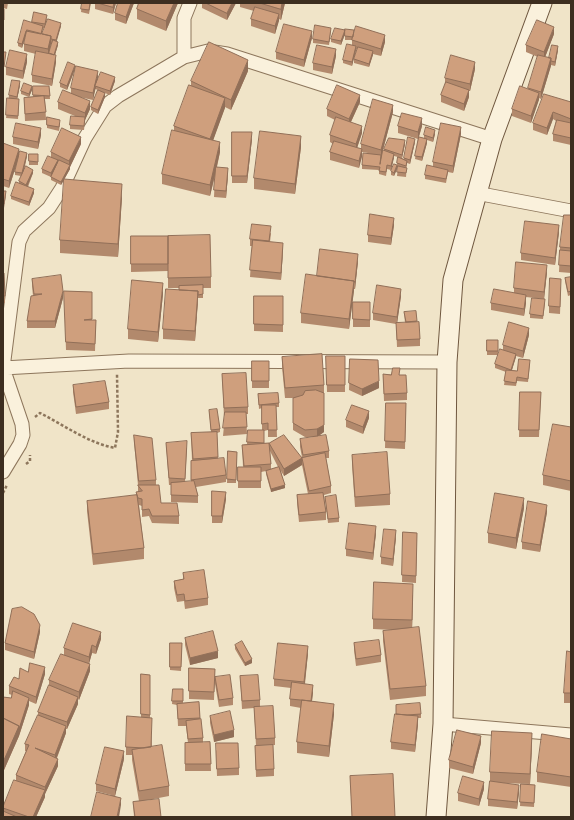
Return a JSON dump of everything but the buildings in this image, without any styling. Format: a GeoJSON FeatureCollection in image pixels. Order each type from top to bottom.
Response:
{"type":"FeatureCollection","features":[{"type":"Feature","properties":{"kind":"main road"},"geometry":{"type":"LineString","coordinates":[[436,817],[443,724],[447,362],[453,280],[492,139],[542,3]]}},
{"type":"Feature","properties":{"kind":"street"},"geometry":{"type":"LineString","coordinates":[[184,57],[184,18],[190,3]]}},
{"type":"Feature","properties":{"kind":"street"},"geometry":{"type":"LineString","coordinates":[[6,476],[23,434],[22,424],[3,368],[18,242],[24,231],[49,208],[62,188],[85,138],[105,106],[118,96],[184,57],[208,51],[227,54],[492,139]]}},
{"type":"Feature","properties":{"kind":"street"},"geometry":{"type":"LineString","coordinates":[[476,193],[571,211]]}},
{"type":"Feature","properties":{"kind":"street"},"geometry":{"type":"LineString","coordinates":[[3,368],[118,362],[447,362]]}},
{"type":"Feature","properties":{"kind":"street"},"geometry":{"type":"LineString","coordinates":[[443,724],[571,735]]}},
{"type":"Feature","properties":{"kind":"path"},"geometry":{"type":"LineString","coordinates":[[32,420],[40,412],[84,438],[115,448],[118,432],[116,395],[118,362]]}},
{"type":"Feature","properties":{"kind":"path"},"geometry":{"type":"LineString","coordinates":[[24,465],[30,461],[30,454]]}},
{"type":"Feature","properties":{"kind":"path"},"geometry":{"type":"LineString","coordinates":[[3,493],[6,476]]}}]}
